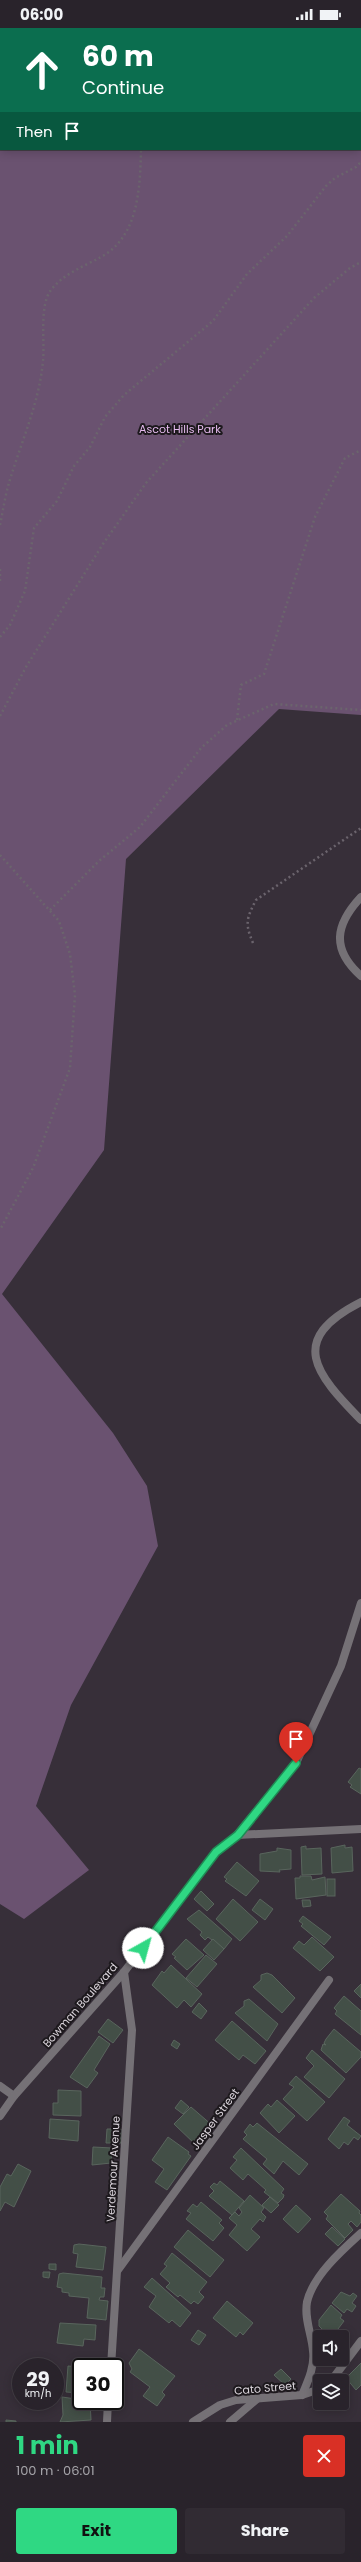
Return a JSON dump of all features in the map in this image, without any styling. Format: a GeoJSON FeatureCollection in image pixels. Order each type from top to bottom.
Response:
{"type":"FeatureCollection","features":[{"type":"Feature","properties":{"kind":"street"},"geometry":{"type":"LineString","coordinates":[[361,897],[350,909],[339,931],[340,950],[350,966],[361,976]]}},
{"type":"Feature","properties":{"kind":"street"},"geometry":{"type":"LineString","coordinates":[[361,1302],[343,1311],[324,1328],[314,1349],[318,1370],[330,1389],[361,1420]]}},
{"type":"Feature","properties":{"kind":"street","name":"Bowman Boulevard"},"geometry":{"type":"LineString","coordinates":[[0,2116],[14,2096],[124,1972],[216,1852],[238,1835],[296,1763],[341,1666],[361,1603]]}},
{"type":"Feature","properties":{"kind":"street"},"geometry":{"type":"LineString","coordinates":[[238,1835],[361,1829]]}},
{"type":"Feature","properties":{"kind":"street","name":"Verdemour Avenue"},"geometry":{"type":"LineString","coordinates":[[112,2358],[132,2030],[124,1972]]}},
{"type":"Feature","properties":{"kind":"street","name":"Jasper Street"},"geometry":{"type":"LineString","coordinates":[[118,2270],[329,1980]]}},
{"type":"Feature","properties":{"kind":"street"},"geometry":{"type":"LineString","coordinates":[[0,2086],[14,2096]]}},
{"type":"Feature","properties":{"kind":"street"},"geometry":{"type":"LineString","coordinates":[[302,2395],[311,2374],[313,2352],[308,2325],[307,2304],[313,2286],[361,2233]]}},
{"type":"Feature","properties":{"kind":"street"},"geometry":{"type":"LineString","coordinates":[[336,2374],[361,2341]]}},
{"type":"Feature","properties":{"kind":"street","name":"Cato Street"},"geometry":{"type":"LineString","coordinates":[[192,2422],[220,2405],[236,2400],[302,2395],[313,2391]]}},
{"type":"Feature","properties":{"kind":"street"},"geometry":{"type":"LineString","coordinates":[[230,2422],[257,2399]]}},
{"type":"Feature","properties":{"kind":"street"},"geometry":{"type":"LineString","coordinates":[[107,2422],[108,2410]]}},
{"type":"Feature","properties":{"kind":"path"},"geometry":{"type":"LineString","coordinates":[[0,524],[8,484],[36,403],[43,361],[45,304],[51,290],[75,270],[109,254],[120,243],[131,223],[137,201],[140,150]]}},
{"type":"Feature","properties":{"kind":"path"},"geometry":{"type":"LineString","coordinates":[[0,637],[10,625],[25,591],[34,528],[57,501],[74,466],[90,447],[105,417],[124,395],[213,321],[247,274],[287,236],[326,186],[335,178],[356,167],[361,162]]}},
{"type":"Feature","properties":{"kind":"path"},"geometry":{"type":"LineString","coordinates":[[0,716],[26,667],[75,589],[146,483],[314,298],[350,268],[361,262]]}},
{"type":"Feature","properties":{"kind":"path"},"geometry":{"type":"LineString","coordinates":[[237,720],[241,685],[264,674],[315,517],[345,458],[361,450]]}},
{"type":"Feature","properties":{"kind":"path"},"geometry":{"type":"LineString","coordinates":[[0,569],[0,582]]}},
{"type":"Feature","properties":{"kind":"path"},"geometry":{"type":"LineString","coordinates":[[50,910],[99,861],[140,827],[201,748],[227,725],[274,704],[361,710]]}},
{"type":"Feature","properties":{"kind":"path"},"geometry":{"type":"LineString","coordinates":[[253,943],[247,929],[248,915],[256,900],[361,828]]}},
{"type":"Feature","properties":{"kind":"path"},"geometry":{"type":"LineString","coordinates":[[0,855],[59,921],[70,954],[75,995],[70,1068],[33,1168],[0,1230]]}},
{"type":"Feature","properties":{"kind":"green space","name":"Ascot Hills Park"},"geometry":{"type":"Polygon","coordinates":[[[0,150],[361,150],[361,715],[279,709],[126,859],[104,1150],[2,1294],[113,1433],[147,1486],[158,1546],[71,1705],[36,1806],[89,1870],[24,1919],[0,1904],[0,150]]]}},
{"type":"Feature","properties":{"kind":"building"},"geometry":{"type":"Polygon","coordinates":[[[359,1768],[361,1769],[361,1794],[350,1787],[352,1785],[348,1782],[359,1768]]]}},
{"type":"Feature","properties":{"kind":"building"},"geometry":{"type":"Polygon","coordinates":[[[345,1845],[345,1848],[352,1847],[353,1871],[332,1873],[331,1848],[345,1845]]]}},
{"type":"Feature","properties":{"kind":"building"},"geometry":{"type":"Polygon","coordinates":[[[306,1846],[306,1849],[321,1848],[322,1874],[302,1875],[301,1847],[306,1846]]]}},
{"type":"Feature","properties":{"kind":"building"},"geometry":{"type":"Polygon","coordinates":[[[277,1848],[291,1850],[291,1869],[279,1870],[280,1872],[260,1871],[260,1854],[277,1851],[277,1848]]]}},
{"type":"Feature","properties":{"kind":"building"},"geometry":{"type":"Polygon","coordinates":[[[237,1862],[259,1881],[246,1896],[225,1881],[227,1879],[224,1877],[237,1862]]]}},
{"type":"Feature","properties":{"kind":"building"},"geometry":{"type":"Polygon","coordinates":[[[300,1876],[311,1876],[312,1880],[325,1877],[326,1895],[296,1899],[295,1878],[300,1878],[300,1876]]]}},
{"type":"Feature","properties":{"kind":"building"},"geometry":{"type":"Polygon","coordinates":[[[327,1879],[335,1879],[335,1896],[327,1896],[327,1879]]]}},
{"type":"Feature","properties":{"kind":"building"},"geometry":{"type":"Polygon","coordinates":[[[201,1891],[214,1904],[207,1911],[194,1899],[201,1891]]]}},
{"type":"Feature","properties":{"kind":"building"},"geometry":{"type":"Polygon","coordinates":[[[233,1899],[258,1922],[240,1941],[216,1919],[233,1899]]]}},
{"type":"Feature","properties":{"kind":"building"},"geometry":{"type":"Polygon","coordinates":[[[260,1899],[273,1909],[265,1920],[252,1910],[260,1899]]]}},
{"type":"Feature","properties":{"kind":"building"},"geometry":{"type":"Polygon","coordinates":[[[302,1900],[310,1900],[311,1906],[303,1907],[302,1900]]]}},
{"type":"Feature","properties":{"kind":"building"},"geometry":{"type":"Polygon","coordinates":[[[199,1910],[232,1939],[224,1949],[208,1937],[205,1940],[200,1935],[202,1932],[187,1919],[199,1910]]]}},
{"type":"Feature","properties":{"kind":"building"},"geometry":{"type":"Polygon","coordinates":[[[303,1916],[331,1937],[324,1945],[301,1926],[303,1924],[299,1921],[303,1916]]]}},
{"type":"Feature","properties":{"kind":"building"},"geometry":{"type":"Polygon","coordinates":[[[312,1937],[334,1957],[320,1971],[293,1948],[299,1941],[304,1945],[312,1937]]]}},
{"type":"Feature","properties":{"kind":"building"},"geometry":{"type":"Polygon","coordinates":[[[186,1939],[204,1955],[187,1970],[174,1958],[176,1957],[172,1954],[186,1939]]]}},
{"type":"Feature","properties":{"kind":"building"},"geometry":{"type":"Polygon","coordinates":[[[213,1939],[224,1949],[214,1960],[203,1950],[213,1939]]]}},
{"type":"Feature","properties":{"kind":"building"},"geometry":{"type":"Polygon","coordinates":[[[206,1955],[217,1964],[197,1987],[186,1978],[206,1955]]]}},
{"type":"Feature","properties":{"kind":"building"},"geometry":{"type":"Polygon","coordinates":[[[171,1965],[202,1994],[191,2007],[184,2000],[177,2008],[152,1985],[162,1971],[164,1973],[171,1965]]]}},
{"type":"Feature","properties":{"kind":"building"},"geometry":{"type":"Polygon","coordinates":[[[267,1973],[272,1975],[295,1998],[282,2013],[253,1987],[261,1980],[261,1975],[267,1973]]]}},
{"type":"Feature","properties":{"kind":"building"},"geometry":{"type":"Polygon","coordinates":[[[361,1984],[361,1998],[354,1991],[361,1984]]]}},
{"type":"Feature","properties":{"kind":"building"},"geometry":{"type":"Polygon","coordinates":[[[344,1996],[361,2011],[361,2035],[335,2014],[337,2011],[334,2008],[344,1996]]]}},
{"type":"Feature","properties":{"kind":"building"},"geometry":{"type":"Polygon","coordinates":[[[249,1999],[278,2024],[267,2041],[235,2013],[244,2006],[244,2001],[249,1999]]]}},
{"type":"Feature","properties":{"kind":"building"},"geometry":{"type":"Polygon","coordinates":[[[199,2003],[207,2011],[201,2019],[192,2012],[199,2003]]]}},
{"type":"Feature","properties":{"kind":"building"},"geometry":{"type":"Polygon","coordinates":[[[108,2019],[123,2030],[113,2043],[98,2032],[108,2019]]]}},
{"type":"Feature","properties":{"kind":"building"},"geometry":{"type":"Polygon","coordinates":[[[232,2021],[266,2051],[255,2064],[243,2055],[239,2060],[215,2040],[232,2021]]]}},
{"type":"Feature","properties":{"kind":"building"},"geometry":{"type":"Polygon","coordinates":[[[334,2029],[361,2052],[361,2057],[346,2073],[321,2050],[323,2044],[326,2045],[324,2043],[326,2039],[334,2029]]]}},
{"type":"Feature","properties":{"kind":"building"},"geometry":{"type":"Polygon","coordinates":[[[99,2036],[110,2044],[94,2070],[98,2073],[87,2088],[70,2077],[99,2036]]]}},
{"type":"Feature","properties":{"kind":"building"},"geometry":{"type":"Polygon","coordinates":[[[174,2040],[180,2044],[177,2049],[171,2045],[174,2040]]]}},
{"type":"Feature","properties":{"kind":"building"},"geometry":{"type":"Polygon","coordinates":[[[312,2050],[345,2079],[329,2098],[304,2077],[314,2066],[306,2058],[312,2050]]]}},
{"type":"Feature","properties":{"kind":"building"},"geometry":{"type":"Polygon","coordinates":[[[296,2076],[325,2102],[307,2121],[283,2099],[294,2087],[289,2084],[296,2076]]]}},
{"type":"Feature","properties":{"kind":"building"},"geometry":{"type":"Polygon","coordinates":[[[58,2090],[81,2091],[81,2116],[53,2115],[53,2103],[58,2103],[58,2090]]]}},
{"type":"Feature","properties":{"kind":"building"},"geometry":{"type":"Polygon","coordinates":[[[181,2100],[189,2107],[183,2114],[175,2108],[181,2100]]]}},
{"type":"Feature","properties":{"kind":"building"},"geometry":{"type":"Polygon","coordinates":[[[277,2100],[295,2116],[279,2133],[260,2113],[268,2104],[271,2107],[277,2100]]]}},
{"type":"Feature","properties":{"kind":"building"},"geometry":{"type":"Polygon","coordinates":[[[191,2107],[213,2126],[197,2146],[174,2124],[191,2107]]]}},
{"type":"Feature","properties":{"kind":"building"},"geometry":{"type":"Polygon","coordinates":[[[344,2117],[350,2121],[347,2125],[361,2136],[358,2140],[354,2137],[348,2145],[344,2142],[339,2149],[328,2139],[344,2117]]]}},
{"type":"Feature","properties":{"kind":"building"},"geometry":{"type":"Polygon","coordinates":[[[50,2119],[79,2121],[78,2141],[49,2138],[50,2119]]]}},
{"type":"Feature","properties":{"kind":"building"},"geometry":{"type":"Polygon","coordinates":[[[257,2123],[308,2164],[299,2175],[283,2161],[274,2174],[263,2164],[267,2159],[243,2139],[247,2135],[244,2132],[250,2124],[253,2127],[257,2123]]]}},
{"type":"Feature","properties":{"kind":"building"},"geometry":{"type":"Polygon","coordinates":[[[107,2129],[121,2129],[121,2143],[106,2143],[107,2129]]]}},
{"type":"Feature","properties":{"kind":"building"},"geometry":{"type":"Polygon","coordinates":[[[168,2137],[189,2152],[188,2154],[191,2156],[167,2190],[155,2182],[164,2169],[152,2160],[168,2137]]]}},
{"type":"Feature","properties":{"kind":"building"},"geometry":{"type":"Polygon","coordinates":[[[93,2147],[112,2148],[111,2163],[92,2165],[93,2147]]]}},
{"type":"Feature","properties":{"kind":"building"},"geometry":{"type":"Polygon","coordinates":[[[241,2148],[284,2189],[281,2193],[284,2195],[283,2198],[278,2203],[264,2192],[266,2190],[248,2174],[243,2180],[230,2168],[237,2160],[233,2157],[241,2148]]]}},
{"type":"Feature","properties":{"kind":"building"},"geometry":{"type":"Polygon","coordinates":[[[18,2164],[31,2171],[14,2207],[5,2202],[0,2211],[0,2187],[7,2174],[11,2176],[18,2164]]]}},
{"type":"Feature","properties":{"kind":"building"},"geometry":{"type":"Polygon","coordinates":[[[220,2181],[244,2201],[232,2215],[209,2196],[214,2191],[210,2187],[214,2183],[217,2185],[220,2181]]]}},
{"type":"Feature","properties":{"kind":"building"},"geometry":{"type":"Polygon","coordinates":[[[341,2194],[360,2211],[359,2213],[361,2215],[361,2222],[357,2227],[351,2221],[348,2224],[353,2230],[345,2238],[326,2219],[328,2216],[324,2212],[341,2194]]]}},
{"type":"Feature","properties":{"kind":"building"},"geometry":{"type":"Polygon","coordinates":[[[250,2195],[264,2208],[261,2212],[266,2217],[263,2222],[260,2219],[251,2229],[260,2237],[247,2251],[229,2235],[237,2225],[229,2218],[235,2212],[239,2216],[242,2212],[239,2208],[250,2195]]]}},
{"type":"Feature","properties":{"kind":"building"},"geometry":{"type":"Polygon","coordinates":[[[270,2197],[279,2205],[271,2213],[262,2205],[270,2197]]]}},
{"type":"Feature","properties":{"kind":"building"},"geometry":{"type":"Polygon","coordinates":[[[201,2202],[222,2220],[219,2223],[224,2228],[213,2241],[186,2219],[191,2213],[187,2211],[193,2204],[197,2207],[201,2202]]]}},
{"type":"Feature","properties":{"kind":"building"},"geometry":{"type":"Polygon","coordinates":[[[296,2205],[311,2219],[298,2233],[283,2219],[296,2205]]]}},
{"type":"Feature","properties":{"kind":"building"},"geometry":{"type":"Polygon","coordinates":[[[332,2227],[345,2239],[338,2246],[325,2234],[332,2227]]]}},
{"type":"Feature","properties":{"kind":"building"},"geometry":{"type":"Polygon","coordinates":[[[188,2230],[224,2260],[210,2277],[174,2247],[188,2230]]]}},
{"type":"Feature","properties":{"kind":"building"},"geometry":{"type":"Polygon","coordinates":[[[79,2244],[106,2247],[103,2270],[76,2267],[78,2254],[73,2253],[74,2245],[79,2244]]]}},
{"type":"Feature","properties":{"kind":"building"},"geometry":{"type":"Polygon","coordinates":[[[172,2253],[207,2282],[199,2292],[204,2297],[198,2304],[194,2301],[191,2304],[180,2295],[178,2297],[166,2287],[170,2283],[160,2274],[167,2266],[164,2264],[172,2253]]]}},
{"type":"Feature","properties":{"kind":"building"},"geometry":{"type":"Polygon","coordinates":[[[49,2264],[56,2264],[56,2270],[49,2269],[49,2264]]]}},
{"type":"Feature","properties":{"kind":"building"},"geometry":{"type":"Polygon","coordinates":[[[43,2272],[50,2272],[49,2278],[43,2277],[43,2272]]]}},
{"type":"Feature","properties":{"kind":"building"},"geometry":{"type":"Polygon","coordinates":[[[63,2273],[102,2277],[101,2288],[105,2288],[104,2297],[100,2297],[99,2300],[108,2301],[106,2320],[87,2318],[89,2298],[69,2296],[69,2293],[62,2292],[62,2288],[57,2287],[59,2274],[63,2273]]]}},
{"type":"Feature","properties":{"kind":"building"},"geometry":{"type":"Polygon","coordinates":[[[152,2278],[191,2313],[180,2327],[172,2320],[169,2323],[149,2307],[156,2296],[144,2287],[152,2278]]]}},
{"type":"Feature","properties":{"kind":"building"},"geometry":{"type":"Polygon","coordinates":[[[341,2292],[350,2296],[353,2293],[357,2296],[352,2303],[356,2306],[352,2312],[347,2309],[344,2313],[332,2303],[341,2292]]]}},
{"type":"Feature","properties":{"kind":"building"},"geometry":{"type":"Polygon","coordinates":[[[227,2301],[253,2323],[243,2335],[240,2332],[236,2337],[213,2318],[227,2301]]]}},
{"type":"Feature","properties":{"kind":"building"},"geometry":{"type":"Polygon","coordinates":[[[331,2305],[342,2315],[340,2318],[344,2321],[337,2330],[323,2330],[319,2326],[319,2320],[331,2305]]]}},
{"type":"Feature","properties":{"kind":"building"},"geometry":{"type":"Polygon","coordinates":[[[60,2323],[96,2325],[95,2340],[84,2339],[83,2346],[57,2343],[60,2323]]]}},
{"type":"Feature","properties":{"kind":"building"},"geometry":{"type":"Polygon","coordinates":[[[198,2330],[206,2335],[199,2345],[191,2340],[198,2330]]]}},
{"type":"Feature","properties":{"kind":"building"},"geometry":{"type":"Polygon","coordinates":[[[139,2349],[175,2376],[162,2392],[165,2395],[157,2406],[143,2396],[150,2387],[130,2372],[132,2369],[129,2363],[139,2349]]]}},
{"type":"Feature","properties":{"kind":"building"},"geometry":{"type":"Polygon","coordinates":[[[361,2363],[361,2385],[356,2390],[349,2382],[349,2375],[361,2363]]]}},
{"type":"Feature","properties":{"kind":"building"},"geometry":{"type":"Polygon","coordinates":[[[68,2366],[72,2366],[72,2392],[66,2392],[68,2366]]]}},
{"type":"Feature","properties":{"kind":"building"},"geometry":{"type":"Polygon","coordinates":[[[281,2369],[291,2379],[285,2385],[274,2375],[281,2369]]]}},
{"type":"Feature","properties":{"kind":"building"},"geometry":{"type":"Polygon","coordinates":[[[64,2397],[72,2398],[72,2410],[90,2410],[91,2420],[60,2422],[63,2415],[64,2397]]]}},
{"type":"Feature","properties":{"kind":"building"},"geometry":{"type":"Polygon","coordinates":[[[6,2420],[16,2421],[16,2422],[6,2422],[6,2420]]]}},
{"type":"Feature","properties":{"kind":"route"},"geometry":{"type":"LineString","coordinates":[[143,1948],[216,1852],[238,1835],[296,1763]]}}]}
